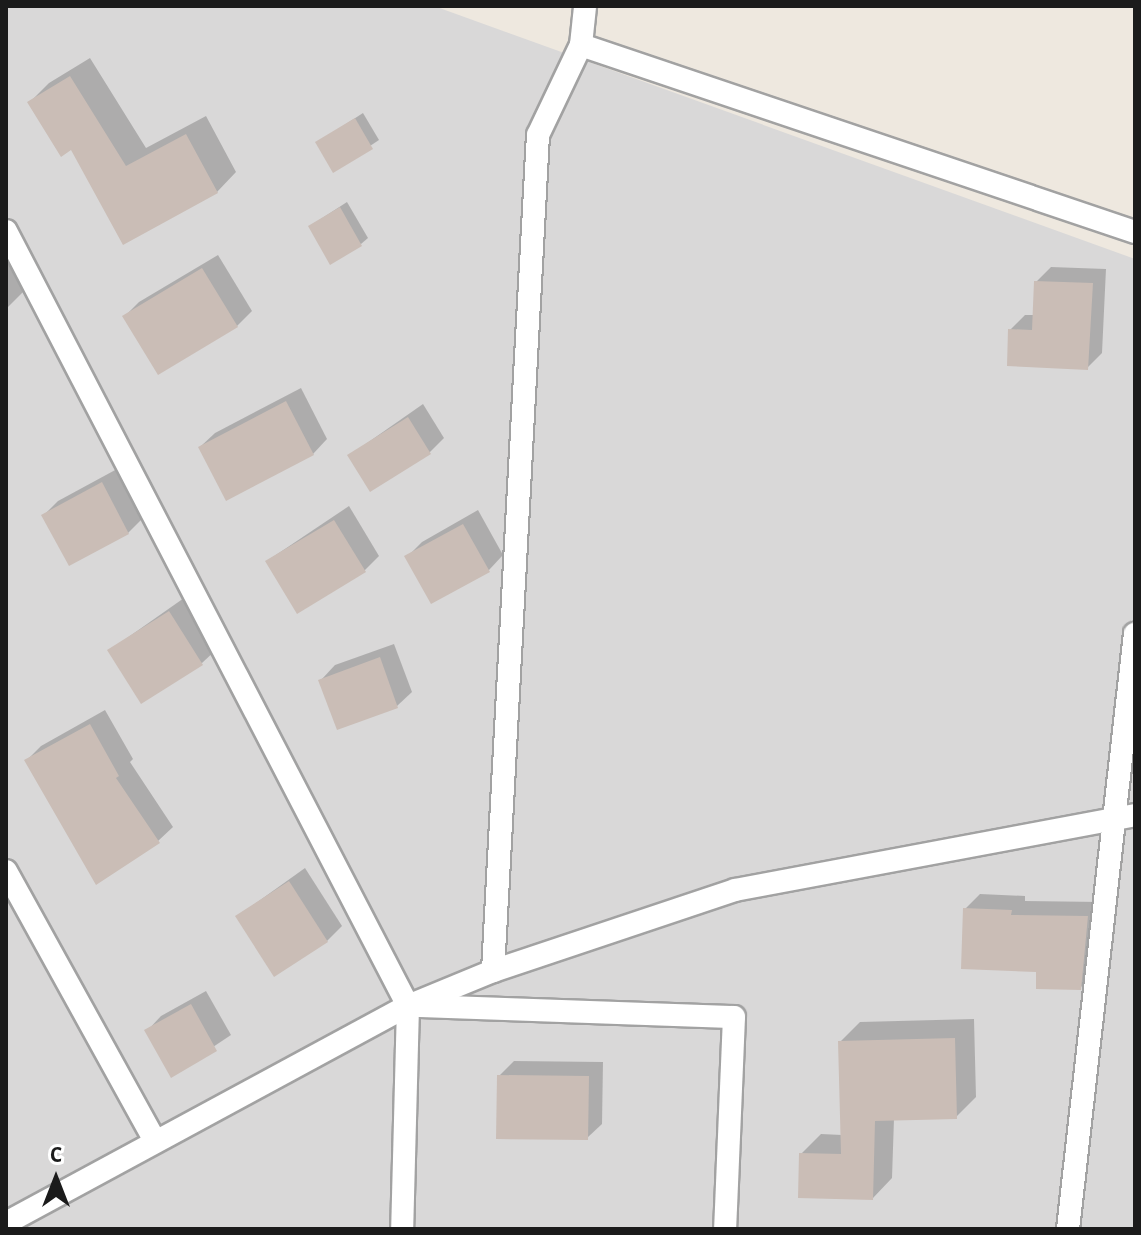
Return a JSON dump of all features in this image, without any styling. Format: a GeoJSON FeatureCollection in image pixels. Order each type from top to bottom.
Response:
{"type":"FeatureCollection","features":[{"type":"Feature","properties":{"kind":"lane"},"geometry":{"type":"LineString","coordinates":[[493,971],[538,135],[581,45],[585,6]]}},
{"type":"Feature","properties":{"kind":"lane"},"geometry":{"type":"LineString","coordinates":[[581,45],[1135,232]]}},
{"type":"Feature","properties":{"kind":"lane"},"geometry":{"type":"LineString","coordinates":[[6,231],[408,1006],[402,1229]]}},
{"type":"Feature","properties":{"kind":"lane"},"geometry":{"type":"LineString","coordinates":[[1068,1229],[1126,815],[1135,634]]}},
{"type":"Feature","properties":{"kind":"lane"},"geometry":{"type":"LineString","coordinates":[[6,1223],[408,1006],[493,971],[735,890],[1126,815]]}},
{"type":"Feature","properties":{"kind":"lane"},"geometry":{"type":"LineString","coordinates":[[6,871],[155,1141]]}},
{"type":"Feature","properties":{"kind":"lane"},"geometry":{"type":"LineString","coordinates":[[408,1006],[734,1017],[725,1229]]}},
{"type":"Feature","properties":{"kind":"shaded area"},"geometry":{"type":"Polygon","coordinates":[[[6,6],[434,6],[1135,259],[1135,1229],[6,1229],[6,6]]]}},
{"type":"Feature","properties":{"kind":"building"},"geometry":{"type":"Polygon","coordinates":[[[70,76],[126,166],[186,134],[218,193],[123,245],[71,150],[61,157],[27,102],[70,76]]]}},
{"type":"Feature","properties":{"kind":"building"},"geometry":{"type":"Polygon","coordinates":[[[355,118],[373,149],[333,173],[315,142],[355,118]]]}},
{"type":"Feature","properties":{"kind":"building"},"geometry":{"type":"Polygon","coordinates":[[[340,207],[362,246],[330,265],[308,226],[340,207]]]}},
{"type":"Feature","properties":{"kind":"building"},"geometry":{"type":"Polygon","coordinates":[[[202,268],[238,327],[158,375],[122,316],[202,268]]]}},
{"type":"Feature","properties":{"kind":"building"},"geometry":{"type":"Polygon","coordinates":[[[1034,281],[1093,283],[1088,370],[1007,366],[1008,329],[1032,330],[1034,281]]]}},
{"type":"Feature","properties":{"kind":"building"},"geometry":{"type":"Polygon","coordinates":[[[286,401],[314,455],[226,501],[198,447],[286,401]]]}},
{"type":"Feature","properties":{"kind":"building"},"geometry":{"type":"Polygon","coordinates":[[[408,417],[431,454],[370,492],[347,455],[408,417]]]}},
{"type":"Feature","properties":{"kind":"building"},"geometry":{"type":"Polygon","coordinates":[[[102,482],[129,534],[69,566],[41,515],[102,482]]]}},
{"type":"Feature","properties":{"kind":"building"},"geometry":{"type":"Polygon","coordinates":[[[334,520],[366,572],[297,614],[265,561],[334,520]]]}},
{"type":"Feature","properties":{"kind":"building"},"geometry":{"type":"Polygon","coordinates":[[[463,524],[490,572],[431,604],[404,556],[463,524]]]}},
{"type":"Feature","properties":{"kind":"building"},"geometry":{"type":"Polygon","coordinates":[[[169,611],[203,665],[141,704],[107,650],[169,611]]]}},
{"type":"Feature","properties":{"kind":"building"},"geometry":{"type":"Polygon","coordinates":[[[380,657],[398,708],[337,730],[318,680],[380,657]]]}},
{"type":"Feature","properties":{"kind":"building"},"geometry":{"type":"Polygon","coordinates":[[[90,724],[119,776],[116,778],[160,843],[96,885],[24,760],[90,724]]]}},
{"type":"Feature","properties":{"kind":"building"},"geometry":{"type":"Polygon","coordinates":[[[289,881],[328,942],[274,977],[235,916],[289,881]]]}},
{"type":"Feature","properties":{"kind":"building"},"geometry":{"type":"Polygon","coordinates":[[[963,908],[1012,910],[1011,915],[1088,916],[1081,990],[1036,989],[1036,972],[961,969],[963,908]]]}},
{"type":"Feature","properties":{"kind":"building"},"geometry":{"type":"Polygon","coordinates":[[[191,1004],[217,1051],[171,1078],[144,1030],[191,1004]]]}},
{"type":"Feature","properties":{"kind":"building"},"geometry":{"type":"Polygon","coordinates":[[[955,1038],[957,1119],[875,1121],[873,1200],[798,1198],[799,1153],[841,1154],[838,1041],[955,1038]]]}},
{"type":"Feature","properties":{"kind":"building"},"geometry":{"type":"Polygon","coordinates":[[[497,1075],[589,1076],[588,1140],[496,1139],[497,1075]]]}}]}
